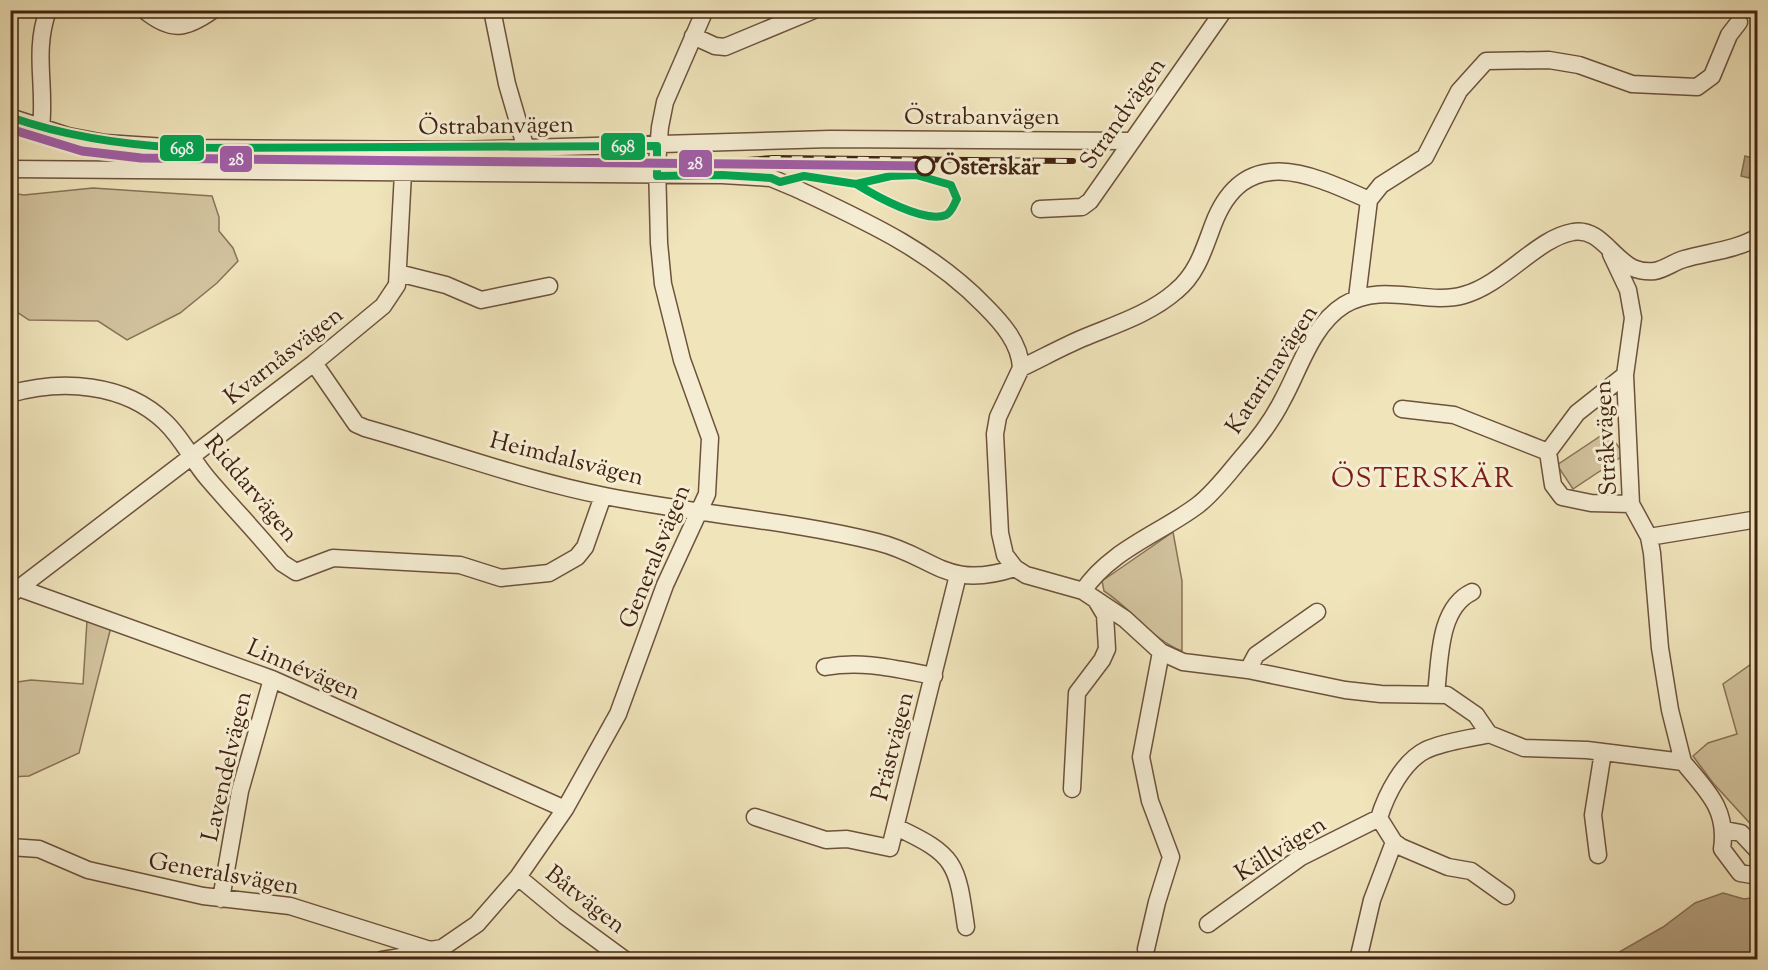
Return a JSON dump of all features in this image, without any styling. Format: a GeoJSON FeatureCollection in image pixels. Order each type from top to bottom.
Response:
{"type":"FeatureCollection","features":[{"type":"Feature","properties":{"kind":"street"},"geometry":{"type":"LineString","coordinates":[[41,128],[39,50],[48,10]]}},
{"type":"Feature","properties":{"kind":"street"},"geometry":{"type":"LineString","coordinates":[[144,10],[159,22],[178,27],[189,24],[213,10]]}},
{"type":"Feature","properties":{"kind":"street"},"geometry":{"type":"LineString","coordinates":[[492,10],[507,84],[526,150]]}},
{"type":"Feature","properties":{"kind":"street","name":"Generalsvägen"},"geometry":{"type":"LineString","coordinates":[[10,847],[39,849],[88,870],[221,898],[290,906],[426,952],[451,943],[477,924],[518,877],[565,809],[618,714],[665,585],[707,494],[710,438],[666,307],[660,267],[657,176],[657,146],[665,102],[705,10]]}},
{"type":"Feature","properties":{"kind":"street"},"geometry":{"type":"LineString","coordinates":[[693,36],[715,46],[725,47],[814,10]]}},
{"type":"Feature","properties":{"kind":"street","name":"Strandvägen"},"geometry":{"type":"LineString","coordinates":[[1040,209],[1082,207],[1096,193],[1130,141],[1224,10]]}},
{"type":"Feature","properties":{"kind":"street"},"geometry":{"type":"LineString","coordinates":[[1357,298],[1369,200],[1381,185],[1425,157],[1459,91],[1486,61],[1557,61],[1579,65],[1632,84],[1696,87],[1712,76],[1724,45],[1739,22]]}},
{"type":"Feature","properties":{"kind":"street","name":"Östrabanvägen"},"geometry":{"type":"LineString","coordinates":[[10,117],[41,128],[105,143],[171,147],[526,150],[830,140],[1130,141]]}},
{"type":"Feature","properties":{"kind":"street"},"geometry":{"type":"LineString","coordinates":[[10,169],[771,178],[831,205],[936,261],[956,277],[1008,330],[1021,368]]}},
{"type":"Feature","properties":{"kind":"street"},"geometry":{"type":"LineString","coordinates":[[1369,200],[1311,175],[1278,172],[1246,180],[1224,198],[1198,263],[1190,278],[1176,291],[1138,315],[1021,368],[998,417],[995,434],[1000,533],[1005,555],[1015,568],[1026,575],[1088,594],[1125,619],[1161,652],[1183,662],[1248,670],[1345,690],[1381,694],[1447,695],[1466,707],[1485,725],[1489,734]]}},
{"type":"Feature","properties":{"kind":"street","name":"Kvarnåsvägen"},"geometry":{"type":"LineString","coordinates":[[15,591],[314,363],[382,306],[394,292],[398,273],[403,173]]}},
{"type":"Feature","properties":{"kind":"street","name":"Katarinavägen"},"geometry":{"type":"LineString","coordinates":[[1088,594],[1104,566],[1199,504],[1215,489],[1272,418],[1317,333],[1334,312],[1357,298],[1396,293],[1451,297],[1464,295],[1498,279],[1556,238],[1573,232],[1583,232],[1602,241],[1611,254],[1634,268],[1660,270]]}},
{"type":"Feature","properties":{"kind":"street"},"geometry":{"type":"LineString","coordinates":[[1630,298],[1642,283],[1660,270],[1685,259],[1746,243],[1758,237]]}},
{"type":"Feature","properties":{"kind":"street","name":"Stråkvägen"},"geometry":{"type":"LineString","coordinates":[[1611,254],[1630,298],[1633,329],[1625,375],[1631,504],[1649,537],[1654,567],[1660,648],[1670,710],[1683,762]]}},
{"type":"Feature","properties":{"kind":"street"},"geometry":{"type":"LineString","coordinates":[[398,273],[446,285],[481,300],[549,286]]}},
{"type":"Feature","properties":{"kind":"street","name":"Heimdalsvägen"},"geometry":{"type":"LineString","coordinates":[[314,363],[356,424],[603,496],[879,543],[937,569],[958,575],[995,575],[1015,568]]}},
{"type":"Feature","properties":{"kind":"street"},"geometry":{"type":"LineString","coordinates":[[1625,375],[1577,413],[1548,452],[1553,485],[1562,497],[1591,502],[1631,504]]}},
{"type":"Feature","properties":{"kind":"street","name":"Riddarvägen"},"geometry":{"type":"LineString","coordinates":[[10,394],[34,387],[61,385],[93,388],[125,397],[165,421],[191,457],[282,563],[296,572],[333,558],[460,565],[501,578],[549,573],[577,557],[585,547],[603,496]]}},
{"type":"Feature","properties":{"kind":"street"},"geometry":{"type":"LineString","coordinates":[[1402,409],[1454,415],[1548,452]]}},
{"type":"Feature","properties":{"kind":"street"},"geometry":{"type":"LineString","coordinates":[[1649,537],[1758,519]]}},
{"type":"Feature","properties":{"kind":"street","name":"Prästvägen"},"geometry":{"type":"LineString","coordinates":[[755,817],[826,840],[847,839],[890,848],[958,575]]}},
{"type":"Feature","properties":{"kind":"street","name":"Linnévägen"},"geometry":{"type":"LineString","coordinates":[[15,591],[272,679],[565,809]]}},
{"type":"Feature","properties":{"kind":"street"},"geometry":{"type":"LineString","coordinates":[[1436,694],[1449,615],[1456,602],[1472,592]]}},
{"type":"Feature","properties":{"kind":"street"},"geometry":{"type":"LineString","coordinates":[[1072,789],[1074,711],[1077,693],[1102,660],[1107,649],[1106,615],[1088,594]]}},
{"type":"Feature","properties":{"kind":"street"},"geometry":{"type":"LineString","coordinates":[[1248,670],[1256,655],[1317,612]]}},
{"type":"Feature","properties":{"kind":"street"},"geometry":{"type":"LineString","coordinates":[[1146,949],[1171,857],[1150,801],[1141,757],[1161,652]]}},
{"type":"Feature","properties":{"kind":"street","name":"Prästvägen"},"geometry":{"type":"LineString","coordinates":[[825,667],[848,663],[870,663],[934,676]]}},
{"type":"Feature","properties":{"kind":"street","name":"Lavendelvägen"},"geometry":{"type":"LineString","coordinates":[[221,898],[240,791],[272,679]]}},
{"type":"Feature","properties":{"kind":"street"},"geometry":{"type":"LineString","coordinates":[[1506,896],[1471,871],[1436,862],[1394,842],[1379,818],[1401,774],[1421,753],[1489,734],[1515,745],[1536,750],[1603,753],[1683,762],[1716,802],[1725,830],[1722,849],[1740,873],[1758,876]]}},
{"type":"Feature","properties":{"kind":"street"},"geometry":{"type":"LineString","coordinates":[[1598,855],[1593,815],[1603,753]]}},
{"type":"Feature","properties":{"kind":"street","name":"Källvägen"},"geometry":{"type":"LineString","coordinates":[[1209,924],[1301,857],[1379,818]]}},
{"type":"Feature","properties":{"kind":"street","name":"Prästvägen"},"geometry":{"type":"LineString","coordinates":[[896,826],[927,842],[949,860],[959,879],[966,927]]}},
{"type":"Feature","properties":{"kind":"street"},"geometry":{"type":"LineString","coordinates":[[1725,830],[1741,833],[1758,851]]}},
{"type":"Feature","properties":{"kind":"street"},"geometry":{"type":"LineString","coordinates":[[1358,960],[1372,900],[1394,842]]}},
{"type":"Feature","properties":{"kind":"street","name":"Båtvägen"},"geometry":{"type":"LineString","coordinates":[[518,877],[625,960]]}},
{"type":"Feature","properties":{"kind":"street"},"geometry":{"type":"LineString","coordinates":[[382,960],[426,952]]}},
{"type":"Feature","properties":{"kind":"shaded area"},"geometry":{"type":"Polygon","coordinates":[[[1745,156],[1753,158],[1749,178],[1741,176],[1745,156]]]}},
{"type":"Feature","properties":{"kind":"shaded area"},"geometry":{"type":"Polygon","coordinates":[[[93,188],[212,196],[219,217],[219,231],[233,248],[238,261],[217,283],[180,313],[127,340],[98,321],[29,320],[11,308],[14,262],[11,260],[11,193],[24,195],[93,188]]]}},
{"type":"Feature","properties":{"kind":"shaded area"},"geometry":{"type":"Polygon","coordinates":[[[1608,431],[1624,455],[1573,489],[1557,465],[1608,431]]]}},
{"type":"Feature","properties":{"kind":"shaded area"},"geometry":{"type":"Polygon","coordinates":[[[1173,532],[1182,581],[1182,651],[1161,639],[1104,591],[1102,581],[1173,532]]]}},
{"type":"Feature","properties":{"kind":"shaded area"},"geometry":{"type":"Polygon","coordinates":[[[87,621],[111,627],[79,753],[29,776],[11,777],[11,683],[31,680],[83,684],[87,621]]]}},
{"type":"Feature","properties":{"kind":"shaded area"},"geometry":{"type":"Polygon","coordinates":[[[1757,660],[1757,831],[1713,783],[1693,756],[1708,743],[1737,734],[1723,684],[1757,660]]]}},
{"type":"Feature","properties":{"kind":"shaded area"},"geometry":{"type":"Polygon","coordinates":[[[1723,893],[1744,899],[1757,897],[1757,959],[1607,959],[1663,927],[1695,903],[1723,893]]]}},
{"type":"Feature","properties":{"kind":"railway"},"geometry":{"type":"LineString","coordinates":[[682,165],[773,158],[1073,161]]}},
{"type":"Feature","properties":{"kind":"transit line","name":"698"},"geometry":{"type":"LineString","coordinates":[[10,117],[53,130],[95,139],[183,148],[657,146],[657,176],[722,175],[771,178],[780,182],[804,176],[856,184]]}},
{"type":"Feature","properties":{"kind":"transit line","name":"28"},"geometry":{"type":"LineString","coordinates":[[10,129],[82,151],[141,158],[925,166]]}},
{"type":"Feature","properties":{"kind":"transit line","name":"698"},"geometry":{"type":"LineString","coordinates":[[916,175],[951,185],[957,199],[948,214],[937,217],[913,212],[856,184],[891,176],[916,175]]}},
{"type":"Feature","properties":{"kind":"place","name":"Österskär"},"geometry":{"type":"Point","coordinates":[925,166]}},
{"type":"Feature","properties":{"kind":"district","name":"ÖSTERSKÄR"},"geometry":{"type":"Point","coordinates":[1423,478]}}]}
